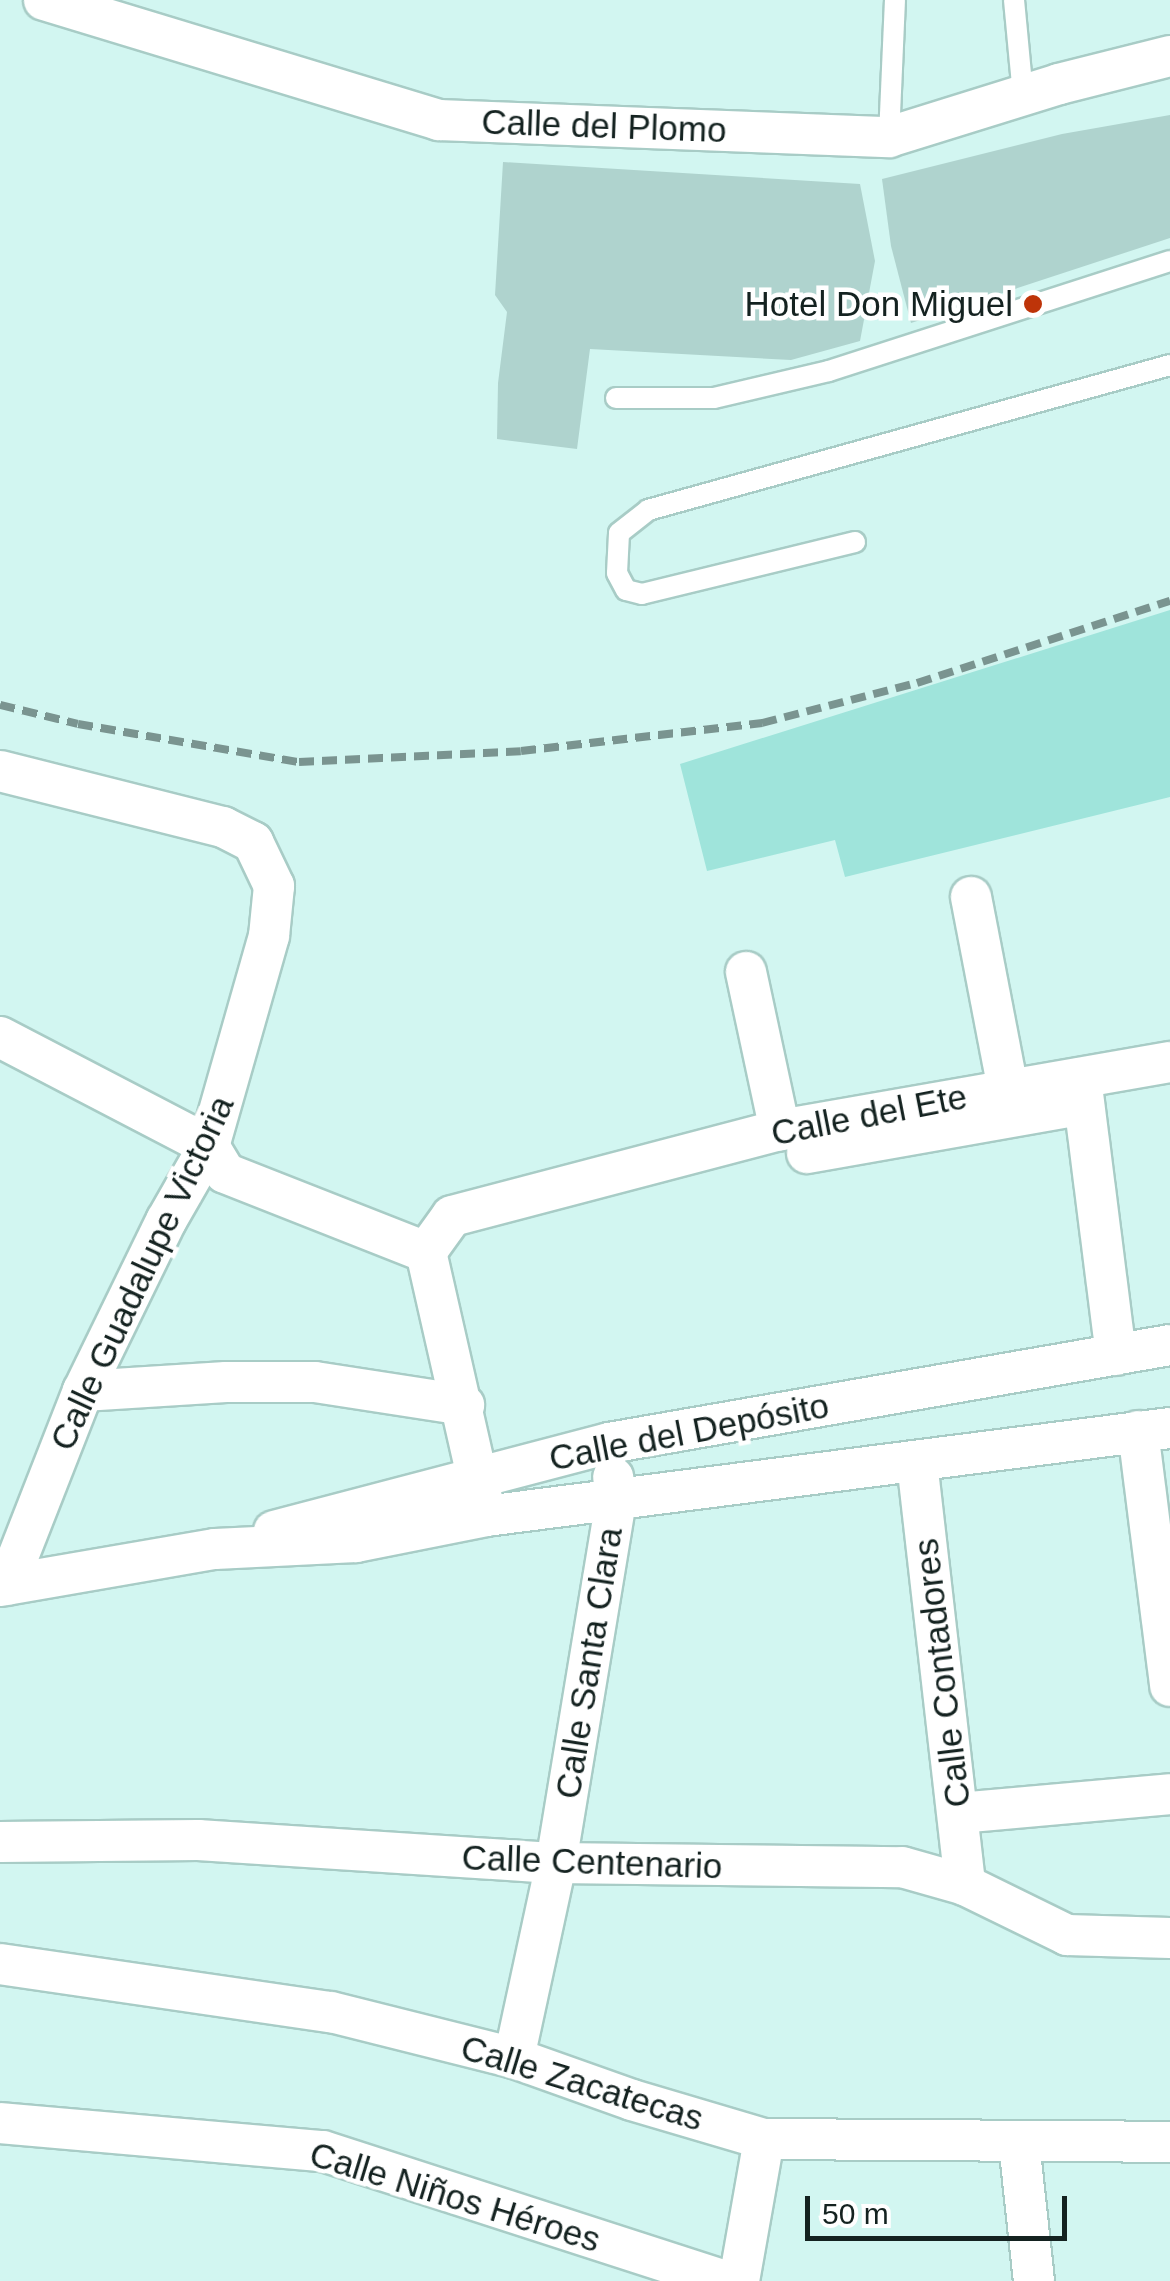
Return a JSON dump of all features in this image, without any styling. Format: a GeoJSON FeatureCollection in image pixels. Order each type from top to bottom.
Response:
{"type":"FeatureCollection","features":[{"type":"Feature","properties":{"kind":"street","name":"Calle del Plomo"},"geometry":{"type":"LineString","coordinates":[[44,0],[439,120],[890,137],[1170,56]]}},
{"type":"Feature","properties":{"kind":"street","name":"Calle Guadalupe Victoria"},"geometry":{"type":"LineString","coordinates":[[0,771],[223,827],[253,842],[274,886],[269,936],[209,1146],[166,1221],[83,1391],[4,1586]]}},
{"type":"Feature","properties":{"kind":"street"},"geometry":{"type":"LineString","coordinates":[[970,897],[1008,1089]]}},
{"type":"Feature","properties":{"kind":"street"},"geometry":{"type":"LineString","coordinates":[[746,972],[780,1130]]}},
{"type":"Feature","properties":{"kind":"street"},"geometry":{"type":"LineString","coordinates":[[0,1037],[209,1146],[226,1173],[426,1252],[464,1405],[475,1478],[486,1516]]}},
{"type":"Feature","properties":{"kind":"street","name":"Calle del Ete"},"geometry":{"type":"LineString","coordinates":[[571,1183],[640,1183],[1083,1091],[1170,1062]]}},
{"type":"Feature","properties":{"kind":"street","name":"Calle del Ete"},"geometry":{"type":"LineString","coordinates":[[426,1252],[452,1216],[780,1130],[1008,1089],[1083,1091]]}},
{"type":"Feature","properties":{"kind":"street"},"geometry":{"type":"LineString","coordinates":[[1083,1091],[1116,1355]]}},
{"type":"Feature","properties":{"kind":"street","name":"Calle del Depósito"},"geometry":{"type":"LineString","coordinates":[[4,1586],[215,1549],[609,1443],[1170,1345]]}},
{"type":"Feature","properties":{"kind":"street"},"geometry":{"type":"LineString","coordinates":[[83,1391],[226,1382],[316,1382],[464,1405]]}},
{"type":"Feature","properties":{"kind":"street"},"geometry":{"type":"LineString","coordinates":[[1154,1430],[1170,1686]]}},
{"type":"Feature","properties":{"kind":"street","name":"Calle del Depósito"},"geometry":{"type":"LineString","coordinates":[[215,1549],[356,1542],[486,1516],[1154,1430]]}},
{"type":"Feature","properties":{"kind":"street","name":"Calle Santa Clara"},"geometry":{"type":"LineString","coordinates":[[514,2058],[556,1864],[616,1500],[609,1443]]}},
{"type":"Feature","properties":{"kind":"street","name":"Calle Contadores"},"geometry":{"type":"LineString","coordinates":[[917,1462],[965,1885]]}},
{"type":"Feature","properties":{"kind":"street"},"geometry":{"type":"LineString","coordinates":[[959,1813],[1170,1794]]}},
{"type":"Feature","properties":{"kind":"street","name":"Calle Centenario"},"geometry":{"type":"LineString","coordinates":[[0,1842],[198,1840],[556,1864],[902,1867],[965,1885],[1066,1935],[1170,1938]]}},
{"type":"Feature","properties":{"kind":"street","name":"Calle Zacatecas"},"geometry":{"type":"LineString","coordinates":[[0,1964],[332,2012],[514,2058],[632,2100],[764,2138],[1170,2142]]}},
{"type":"Feature","properties":{"kind":"street","name":"Calle Niños Héroes"},"geometry":{"type":"LineString","coordinates":[[0,2123],[324,2151],[725,2281]]}},
{"type":"Feature","properties":{"kind":"street"},"geometry":{"type":"LineString","coordinates":[[739,2281],[764,2138]]}},
{"type":"Feature","properties":{"kind":"street"},"geometry":{"type":"LineString","coordinates":[[1019,2143],[1034,2281]]}},
{"type":"Feature","properties":{"kind":"lane"},"geometry":{"type":"LineString","coordinates":[[890,137],[895,0]]}},
{"type":"Feature","properties":{"kind":"lane"},"geometry":{"type":"LineString","coordinates":[[1014,0],[1023,96]]}},
{"type":"Feature","properties":{"kind":"lane"},"geometry":{"type":"LineString","coordinates":[[616,398],[714,398],[829,372],[1170,261]]}},
{"type":"Feature","properties":{"kind":"lane"},"geometry":{"type":"LineString","coordinates":[[856,542],[642,594],[626,590],[617,573],[619,532],[648,510],[1170,365]]}},
{"type":"Feature","properties":{"kind":"shaded area"},"geometry":{"type":"Polygon","coordinates":[[[1170,610],[1170,797],[845,877],[835,840],[707,871],[680,764],[1170,610]]]}},
{"type":"Feature","properties":{"kind":"building"},"geometry":{"type":"Polygon","coordinates":[[[1170,115],[1170,238],[911,323],[891,246],[882,179],[1062,134],[1170,115]]]}},
{"type":"Feature","properties":{"kind":"building"},"geometry":{"type":"Polygon","coordinates":[[[503,162],[860,184],[875,261],[860,341],[791,360],[590,349],[577,449],[497,439],[498,383],[507,312],[495,295],[503,162]]]}},
{"type":"Feature","properties":{"kind":"railway"},"geometry":{"type":"LineString","coordinates":[[0,705],[78,724],[299,762],[521,751],[762,723],[917,683],[1170,601]]}},
{"type":"Feature","properties":{"kind":"place","name":"Hotel Don Miguel"},"geometry":{"type":"Point","coordinates":[1033,304]}}]}
